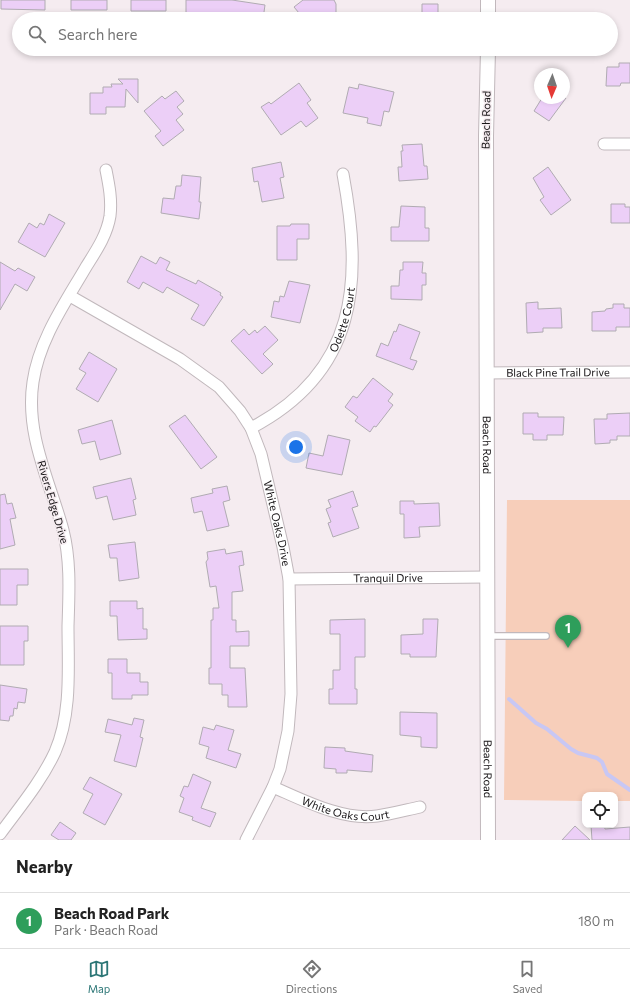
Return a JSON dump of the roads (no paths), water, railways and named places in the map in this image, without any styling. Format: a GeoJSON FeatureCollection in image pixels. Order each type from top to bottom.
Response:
{"type":"FeatureCollection","features":[{"type":"Feature","properties":{"kind":"street"},"geometry":{"type":"LineString","coordinates":[[488,0],[488,12]]}},
{"type":"Feature","properties":{"kind":"street","name":"Beach Road"},"geometry":{"type":"LineString","coordinates":[[488,56],[486,136],[486,636],[488,840]]}},
{"type":"Feature","properties":{"kind":"street"},"geometry":{"type":"LineString","coordinates":[[604,144],[630,144]]}},
{"type":"Feature","properties":{"kind":"street","name":"Rivers Edge Drive"},"geometry":{"type":"LineString","coordinates":[[0,834],[40,778],[55,752],[66,708],[68,680],[68,560],[62,530],[35,439],[32,414],[32,388],[35,371],[44,343],[108,227],[111,206],[106,170]]}},
{"type":"Feature","properties":{"kind":"street","name":"Odette Court"},"geometry":{"type":"LineString","coordinates":[[251,428],[281,410],[310,386],[329,359],[341,334],[349,304],[351,272],[351,219],[343,174]]}},
{"type":"Feature","properties":{"kind":"street","name":"White Oaks Drive"},"geometry":{"type":"LineString","coordinates":[[70,296],[180,359],[205,376],[230,399],[251,428],[261,454],[267,475],[289,579],[290,714],[284,751],[273,787],[246,840]]}},
{"type":"Feature","properties":{"kind":"street","name":"Black Pine Trail Drive"},"geometry":{"type":"LineString","coordinates":[[486,373],[630,372]]}},
{"type":"Feature","properties":{"kind":"street","name":"Tranquil Drive"},"geometry":{"type":"LineString","coordinates":[[289,579],[487,577]]}},
{"type":"Feature","properties":{"kind":"street","name":"White Oaks Court"},"geometry":{"type":"LineString","coordinates":[[273,787],[320,807],[353,815],[376,816],[420,807]]}},
{"type":"Feature","properties":{"kind":"lane"},"geometry":{"type":"LineString","coordinates":[[486,636],[546,636]]}},
{"type":"Feature","properties":{"kind":"waterway"},"geometry":{"type":"LineString","coordinates":[[509,699],[536,723],[547,729],[571,749],[578,753],[597,758],[602,762],[607,774],[630,790]]}},
{"type":"Feature","properties":{"kind":"place","name":"Beach Road Park"},"geometry":{"type":"Point","coordinates":[568,648]}}]}
